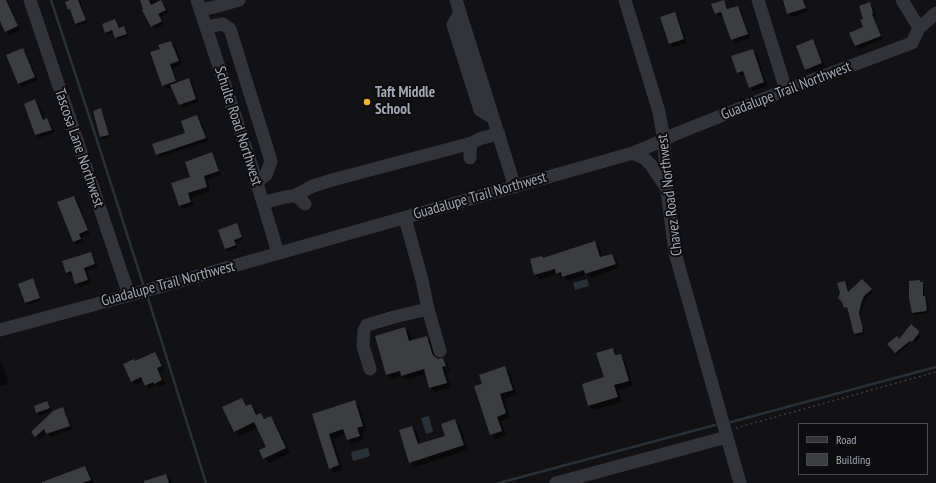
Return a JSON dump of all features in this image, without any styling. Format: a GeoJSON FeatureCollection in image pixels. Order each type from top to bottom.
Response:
{"type":"FeatureCollection","features":[{"type":"Feature","properties":{"kind":"street","name":"Tascosa Lane Northwest"},"geometry":{"type":"LineString","coordinates":[[30,0],[129,295]]}},
{"type":"Feature","properties":{"kind":"street"},"geometry":{"type":"LineString","coordinates":[[198,5],[236,0]]}},
{"type":"Feature","properties":{"kind":"street","name":"Chavez Road Northwest"},"geometry":{"type":"LineString","coordinates":[[625,0],[659,112],[664,140],[675,253],[740,483]]}},
{"type":"Feature","properties":{"kind":"street"},"geometry":{"type":"LineString","coordinates":[[758,0],[786,90]]}},
{"type":"Feature","properties":{"kind":"street"},"geometry":{"type":"LineString","coordinates":[[902,0],[919,28]]}},
{"type":"Feature","properties":{"kind":"street","name":"Schulte Road Northwest"},"geometry":{"type":"LineString","coordinates":[[198,5],[278,253]]}},
{"type":"Feature","properties":{"kind":"street"},"geometry":{"type":"LineString","coordinates":[[458,6],[515,187]]}},
{"type":"Feature","properties":{"kind":"street","name":"Guadalupe Trail Northwest"},"geometry":{"type":"LineString","coordinates":[[0,330],[405,218],[633,153],[680,132],[786,90],[912,44],[919,28],[936,13]]}},
{"type":"Feature","properties":{"kind":"street"},"geometry":{"type":"LineString","coordinates":[[206,27],[223,24],[230,29],[271,161],[266,175],[256,182]]}},
{"type":"Feature","properties":{"kind":"street"},"geometry":{"type":"LineString","coordinates":[[263,203],[284,197],[300,200],[313,186],[472,143],[498,134]]}},
{"type":"Feature","properties":{"kind":"street"},"geometry":{"type":"LineString","coordinates":[[470,158],[472,143]]}},
{"type":"Feature","properties":{"kind":"street"},"geometry":{"type":"LineString","coordinates":[[633,153],[644,158],[651,165],[668,190]]}},
{"type":"Feature","properties":{"kind":"street"},"geometry":{"type":"LineString","coordinates":[[405,218],[440,351]]}},
{"type":"Feature","properties":{"kind":"street"},"geometry":{"type":"LineString","coordinates":[[370,369],[363,346],[364,330],[367,325],[428,309]]}},
{"type":"Feature","properties":{"kind":"street"},"geometry":{"type":"LineString","coordinates":[[556,483],[727,434]]}},
{"type":"Feature","properties":{"kind":"path"},"geometry":{"type":"LineString","coordinates":[[727,434],[737,428],[936,372]]}},
{"type":"Feature","properties":{"kind":"shaded area"},"geometry":{"type":"Polygon","coordinates":[[[587,279],[589,286],[575,290],[573,283],[587,279]]]}},
{"type":"Feature","properties":{"kind":"shaded area"},"geometry":{"type":"Polygon","coordinates":[[[429,416],[433,432],[426,434],[421,418],[429,416]]]}},
{"type":"Feature","properties":{"kind":"shaded area"},"geometry":{"type":"Polygon","coordinates":[[[368,448],[370,456],[353,461],[351,452],[368,448]]]}},
{"type":"Feature","properties":{"kind":"building"},"geometry":{"type":"Polygon","coordinates":[[[0,0],[6,0],[18,26],[5,32],[0,21],[0,0]]]}},
{"type":"Feature","properties":{"kind":"building"},"geometry":{"type":"Polygon","coordinates":[[[70,0],[78,0],[86,20],[75,24],[70,9],[68,10],[65,2],[70,0]]]}},
{"type":"Feature","properties":{"kind":"building"},"geometry":{"type":"Polygon","coordinates":[[[140,0],[149,0],[151,5],[161,0],[166,10],[158,14],[162,21],[151,27],[142,10],[140,0]]]}},
{"type":"Feature","properties":{"kind":"building"},"geometry":{"type":"Polygon","coordinates":[[[724,0],[727,9],[738,6],[748,34],[731,40],[721,12],[715,14],[711,4],[724,0]]]}},
{"type":"Feature","properties":{"kind":"building"},"geometry":{"type":"Polygon","coordinates":[[[783,0],[803,0],[806,8],[787,14],[783,0]]]}},
{"type":"Feature","properties":{"kind":"building"},"geometry":{"type":"Polygon","coordinates":[[[870,2],[872,14],[881,36],[855,46],[849,33],[863,27],[860,20],[863,19],[859,6],[870,2]]]}},
{"type":"Feature","properties":{"kind":"building"},"geometry":{"type":"Polygon","coordinates":[[[675,12],[684,39],[669,44],[660,17],[675,12]]]}},
{"type":"Feature","properties":{"kind":"building"},"geometry":{"type":"Polygon","coordinates":[[[115,19],[119,28],[124,26],[127,34],[115,38],[112,30],[105,33],[102,24],[115,19]]]}},
{"type":"Feature","properties":{"kind":"building"},"geometry":{"type":"Polygon","coordinates":[[[813,39],[822,63],[805,70],[796,46],[813,39]]]}},
{"type":"Feature","properties":{"kind":"building"},"geometry":{"type":"Polygon","coordinates":[[[171,41],[179,61],[170,64],[176,81],[162,86],[150,52],[160,49],[158,45],[171,41]]]}},
{"type":"Feature","properties":{"kind":"building"},"geometry":{"type":"Polygon","coordinates":[[[23,48],[35,77],[18,84],[6,55],[23,48]]]}},
{"type":"Feature","properties":{"kind":"building"},"geometry":{"type":"Polygon","coordinates":[[[753,49],[764,82],[749,88],[743,71],[737,73],[731,56],[753,49]]]}},
{"type":"Feature","properties":{"kind":"building"},"geometry":{"type":"Polygon","coordinates":[[[189,78],[196,99],[179,105],[170,85],[189,78]]]}},
{"type":"Feature","properties":{"kind":"building"},"geometry":{"type":"Polygon","coordinates":[[[35,99],[43,120],[47,118],[52,130],[35,135],[24,104],[35,99]]]}},
{"type":"Feature","properties":{"kind":"building"},"geometry":{"type":"Polygon","coordinates":[[[101,108],[109,135],[100,137],[93,111],[101,108]]]}},
{"type":"Feature","properties":{"kind":"building"},"geometry":{"type":"Polygon","coordinates":[[[197,115],[206,138],[156,155],[152,144],[185,133],[181,121],[197,115]]]}},
{"type":"Feature","properties":{"kind":"building"},"geometry":{"type":"Polygon","coordinates":[[[212,152],[219,171],[204,176],[207,187],[188,193],[191,202],[179,206],[171,183],[190,177],[185,162],[212,152]]]}},
{"type":"Feature","properties":{"kind":"building"},"geometry":{"type":"Polygon","coordinates":[[[74,196],[88,230],[79,234],[81,239],[73,242],[57,202],[74,196]]]}},
{"type":"Feature","properties":{"kind":"building"},"geometry":{"type":"Polygon","coordinates":[[[237,223],[242,237],[234,240],[236,245],[225,249],[218,230],[237,223]]]}},
{"type":"Feature","properties":{"kind":"building"},"geometry":{"type":"Polygon","coordinates":[[[595,241],[600,257],[612,254],[616,264],[585,274],[584,270],[562,277],[561,272],[556,274],[555,269],[534,275],[530,259],[542,256],[543,258],[595,241]]]}},
{"type":"Feature","properties":{"kind":"building"},"geometry":{"type":"Polygon","coordinates":[[[91,252],[95,264],[84,268],[88,280],[75,284],[71,271],[66,273],[62,261],[91,252]]]}},
{"type":"Feature","properties":{"kind":"building"},"geometry":{"type":"Polygon","coordinates":[[[33,278],[40,298],[25,303],[18,284],[33,278]]]}},
{"type":"Feature","properties":{"kind":"building"},"geometry":{"type":"Polygon","coordinates":[[[862,279],[872,289],[863,297],[864,298],[862,300],[859,313],[863,332],[854,334],[847,307],[844,308],[842,302],[838,298],[840,293],[837,283],[845,281],[848,292],[862,279]]]}},
{"type":"Feature","properties":{"kind":"building"},"geometry":{"type":"Polygon","coordinates":[[[920,280],[920,282],[923,282],[923,296],[925,296],[927,309],[926,311],[912,313],[909,298],[909,281],[920,280]]]}},
{"type":"Feature","properties":{"kind":"building"},"geometry":{"type":"Polygon","coordinates":[[[911,324],[919,331],[919,333],[912,342],[910,341],[895,353],[887,344],[897,336],[899,339],[911,324]]]}},
{"type":"Feature","properties":{"kind":"building"},"geometry":{"type":"Polygon","coordinates":[[[405,327],[409,341],[427,336],[434,356],[438,359],[443,358],[446,366],[442,367],[447,383],[429,388],[424,369],[401,376],[400,371],[386,375],[375,336],[405,327]]]}},
{"type":"Feature","properties":{"kind":"building"},"geometry":{"type":"Polygon","coordinates":[[[613,348],[615,355],[621,354],[629,381],[614,385],[618,397],[588,406],[582,384],[604,377],[596,353],[613,348]]]}},
{"type":"Feature","properties":{"kind":"building"},"geometry":{"type":"Polygon","coordinates":[[[155,352],[162,366],[157,368],[162,380],[145,386],[141,377],[131,382],[123,364],[134,359],[135,361],[155,352]]]}},
{"type":"Feature","properties":{"kind":"building"},"geometry":{"type":"Polygon","coordinates":[[[505,366],[513,390],[500,394],[506,413],[497,417],[502,431],[490,435],[474,386],[482,384],[479,375],[505,366]]]}},
{"type":"Feature","properties":{"kind":"building"},"geometry":{"type":"Polygon","coordinates":[[[242,398],[246,406],[251,404],[256,415],[261,413],[264,419],[271,416],[286,448],[263,459],[259,450],[266,447],[254,422],[234,432],[222,407],[242,398]]]}},
{"type":"Feature","properties":{"kind":"building"},"geometry":{"type":"Polygon","coordinates":[[[355,400],[363,426],[357,428],[360,436],[347,440],[343,429],[329,434],[339,465],[329,469],[312,414],[355,400]]]}},
{"type":"Feature","properties":{"kind":"building"},"geometry":{"type":"Polygon","coordinates":[[[47,401],[50,408],[36,413],[34,406],[47,401]]]}},
{"type":"Feature","properties":{"kind":"building"},"geometry":{"type":"Polygon","coordinates":[[[63,407],[70,426],[46,434],[44,429],[35,437],[31,432],[53,411],[63,407]]]}},
{"type":"Feature","properties":{"kind":"building"},"geometry":{"type":"Polygon","coordinates":[[[455,419],[464,445],[409,463],[399,430],[412,426],[418,444],[445,436],[441,424],[455,419]]]}},
{"type":"Feature","properties":{"kind":"building"},"geometry":{"type":"Polygon","coordinates":[[[85,466],[91,480],[82,483],[42,483],[42,482],[85,466]]]}},
{"type":"Feature","properties":{"kind":"building"},"geometry":{"type":"Polygon","coordinates":[[[166,474],[169,483],[144,483],[144,481],[166,474]]]}},
{"type":"Feature","properties":{"kind":"waterway"},"geometry":{"type":"LineString","coordinates":[[51,0],[143,284]]}},
{"type":"Feature","properties":{"kind":"waterway"},"geometry":{"type":"LineString","coordinates":[[148,298],[206,483]]}},
{"type":"Feature","properties":{"kind":"waterway"},"geometry":{"type":"LineString","coordinates":[[731,422],[936,367]]}},
{"type":"Feature","properties":{"kind":"waterway"},"geometry":{"type":"LineString","coordinates":[[499,483],[715,425]]}},
{"type":"Feature","properties":{"kind":"place","name":"Taft Middle School"},"geometry":{"type":"Point","coordinates":[367,102]}}]}
